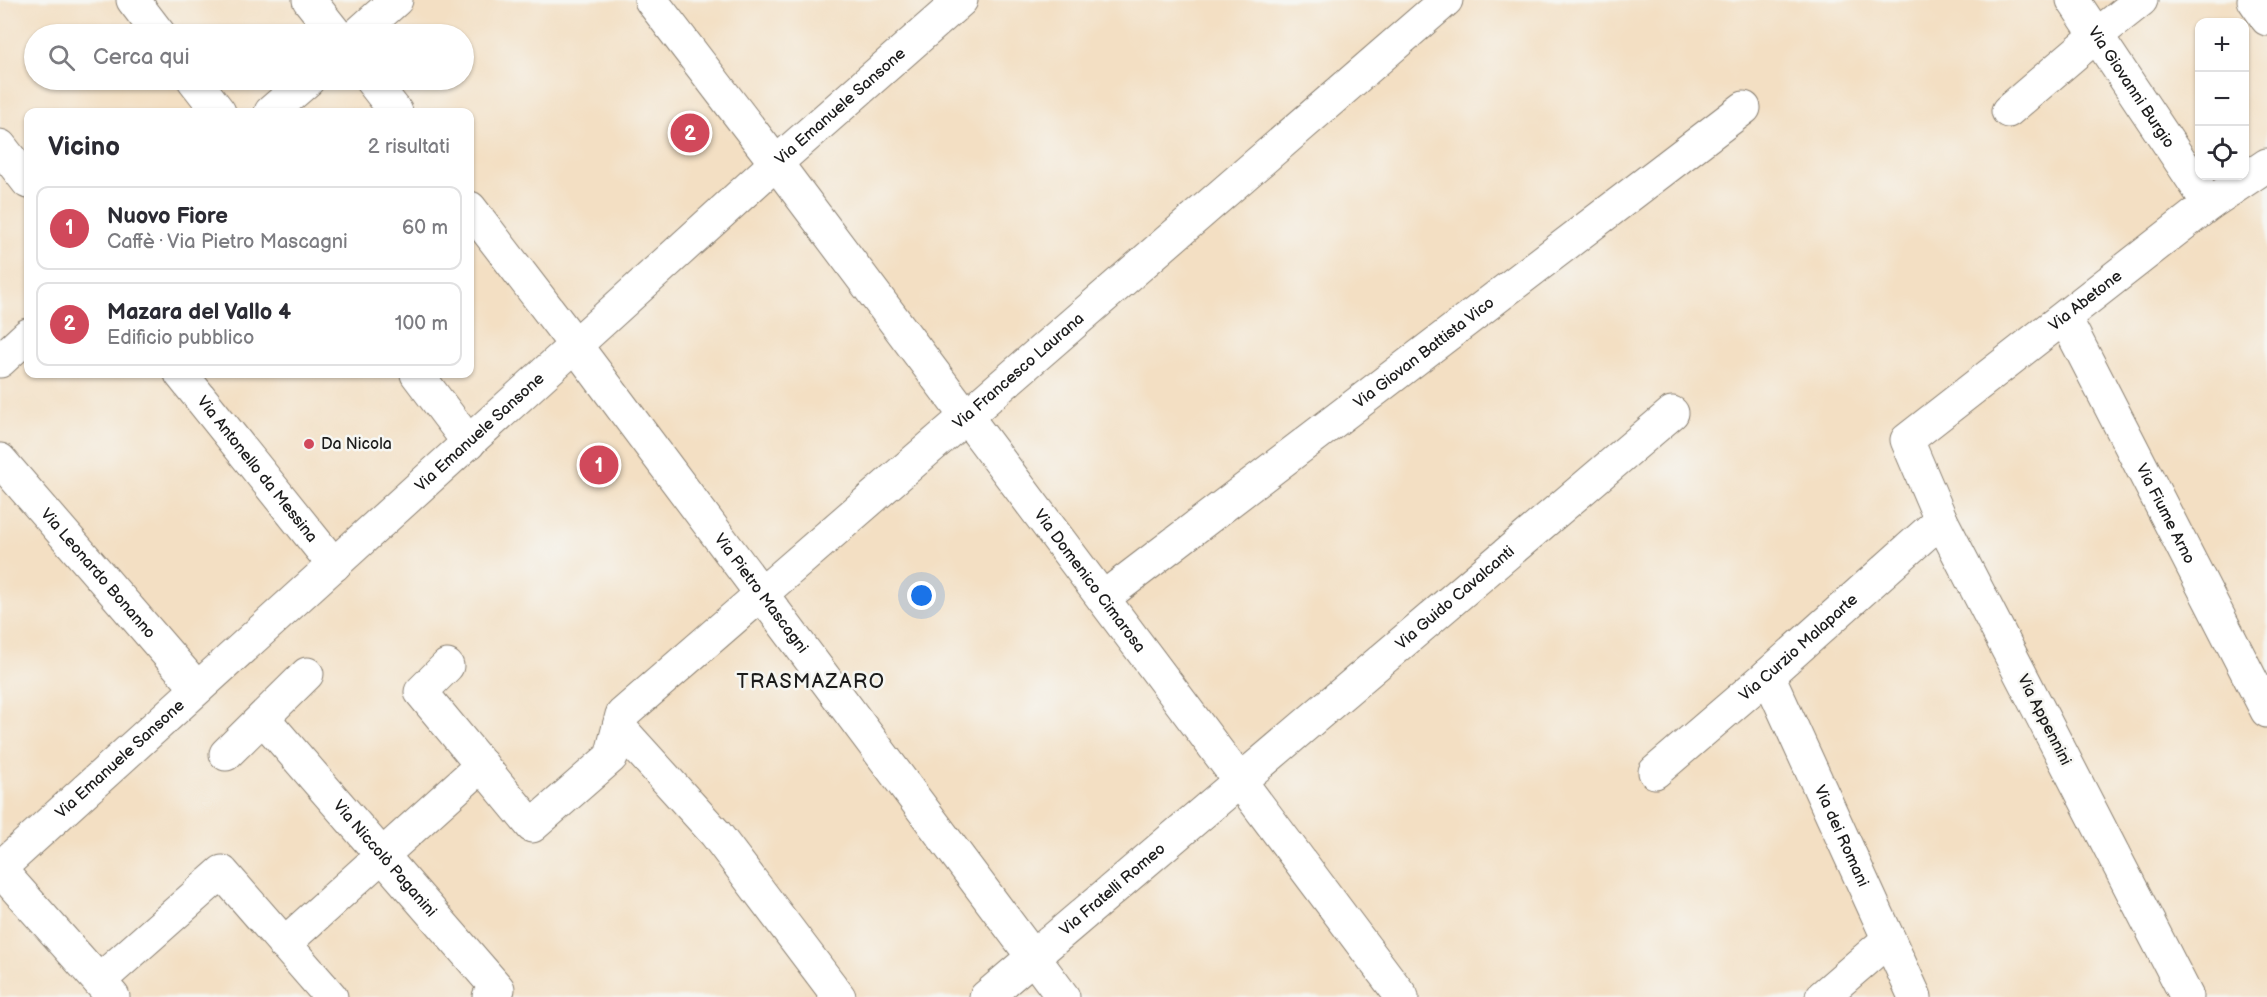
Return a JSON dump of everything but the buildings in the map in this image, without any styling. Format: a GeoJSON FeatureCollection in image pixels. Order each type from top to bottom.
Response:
{"type":"FeatureCollection","features":[{"type":"Feature","properties":{"kind":"street"},"geometry":{"type":"LineString","coordinates":[[133,0],[151,24]]}},
{"type":"Feature","properties":{"kind":"street"},"geometry":{"type":"LineString","coordinates":[[309,0],[328,24]]}},
{"type":"Feature","properties":{"kind":"street"},"geometry":{"type":"LineString","coordinates":[[369,24],[396,0]]}},
{"type":"Feature","properties":{"kind":"street","name":"Via Domenico Cimarosa"},"geometry":{"type":"LineString","coordinates":[[651,0],[1402,997]]}},
{"type":"Feature","properties":{"kind":"street","name":"Via Emanuele Sansone"},"geometry":{"type":"LineString","coordinates":[[0,869],[776,163],[961,0]]}},
{"type":"Feature","properties":{"kind":"street","name":"Via Francesco Laurana"},"geometry":{"type":"LineString","coordinates":[[482,765],[532,826],[615,742],[622,715],[1446,0]]}},
{"type":"Feature","properties":{"kind":"street","name":"Via Giovanni Burgio"},"geometry":{"type":"LineString","coordinates":[[2073,0],[2209,204]]}},
{"type":"Feature","properties":{"kind":"street"},"geometry":{"type":"LineString","coordinates":[[2008,111],[2141,0]]}},
{"type":"Feature","properties":{"kind":"street"},"geometry":{"type":"LineString","coordinates":[[2254,0],[2267,19]]}},
{"type":"Feature","properties":{"kind":"street"},"geometry":{"type":"LineString","coordinates":[[202,90],[216,108]]}},
{"type":"Feature","properties":{"kind":"street"},"geometry":{"type":"LineString","coordinates":[[276,108],[296,90]]}},
{"type":"Feature","properties":{"kind":"street"},"geometry":{"type":"LineString","coordinates":[[379,90],[393,108]]}},
{"type":"Feature","properties":{"kind":"street","name":"Via Giovan Battista Vico"},"geometry":{"type":"LineString","coordinates":[[1102,598],[1744,108]]}},
{"type":"Feature","properties":{"kind":"street"},"geometry":{"type":"LineString","coordinates":[[0,146],[24,177]]}},
{"type":"Feature","properties":{"kind":"street","name":"Via Abetone"},"geometry":{"type":"LineString","coordinates":[[1907,440],[2209,204],[2266,169]]}},
{"type":"Feature","properties":{"kind":"street","name":"Via Pietro Mascagni"},"geometry":{"type":"LineString","coordinates":[[474,213],[1063,997]]}},
{"type":"Feature","properties":{"kind":"street","name":"Via Fiume Arno"},"geometry":{"type":"LineString","coordinates":[[2065,318],[2267,711]]}},
{"type":"Feature","properties":{"kind":"street"},"geometry":{"type":"LineString","coordinates":[[0,362],[24,339]]}},
{"type":"Feature","properties":{"kind":"street","name":"Via Antonello da Messina"},"geometry":{"type":"LineString","coordinates":[[183,378],[334,564]]}},
{"type":"Feature","properties":{"kind":"street"},"geometry":{"type":"LineString","coordinates":[[420,378],[469,443]]}},
{"type":"Feature","properties":{"kind":"street","name":"Via Guido Cavalcanti"},"geometry":{"type":"LineString","coordinates":[[1240,781],[1671,412]]}},
{"type":"Feature","properties":{"kind":"street","name":"Via Appennini"},"geometry":{"type":"LineString","coordinates":[[1907,440],[1941,520],[2187,997]]}},
{"type":"Feature","properties":{"kind":"street","name":"Via Leonardo Bonanno"},"geometry":{"type":"LineString","coordinates":[[0,460],[197,688]]}},
{"type":"Feature","properties":{"kind":"street","name":"Via Curzio Malaparte"},"geometry":{"type":"LineString","coordinates":[[1654,772],[1768,675],[1941,520]]}},
{"type":"Feature","properties":{"kind":"street"},"geometry":{"type":"LineString","coordinates":[[284,944],[482,765],[421,692],[447,666]]}},
{"type":"Feature","properties":{"kind":"street"},"geometry":{"type":"LineString","coordinates":[[226,754],[307,674]]}},
{"type":"Feature","properties":{"kind":"street","name":"Via dei Romani"},"geometry":{"type":"LineString","coordinates":[[1768,675],[1915,997]]}},
{"type":"Feature","properties":{"kind":"street","name":"Via Niccolò Paganini"},"geometry":{"type":"LineString","coordinates":[[263,718],[498,989],[489,997]]}},
{"type":"Feature","properties":{"kind":"street"},"geometry":{"type":"LineString","coordinates":[[615,742],[716,834],[839,997]]}},
{"type":"Feature","properties":{"kind":"street","name":"Via Fratelli Romeo"},"geometry":{"type":"LineString","coordinates":[[986,997],[1240,781]]}},
{"type":"Feature","properties":{"kind":"street"},"geometry":{"type":"LineString","coordinates":[[0,869],[106,989],[222,872],[331,997]]}},
{"type":"Feature","properties":{"kind":"street"},"geometry":{"type":"LineString","coordinates":[[1822,997],[1889,939]]}},
{"type":"Feature","properties":{"kind":"place","name":"Mazara del Vallo 4"},"geometry":{"type":"Point","coordinates":[690,133]}},
{"type":"Feature","properties":{"kind":"place","name":"Da Nicola"},"geometry":{"type":"Point","coordinates":[309,444]}},
{"type":"Feature","properties":{"kind":"place","name":"Nuovo Fiore"},"geometry":{"type":"Point","coordinates":[599,465]}},
{"type":"Feature","properties":{"kind":"district","name":"TRASMAZARO"},"geometry":{"type":"Point","coordinates":[811,682]}}]}
